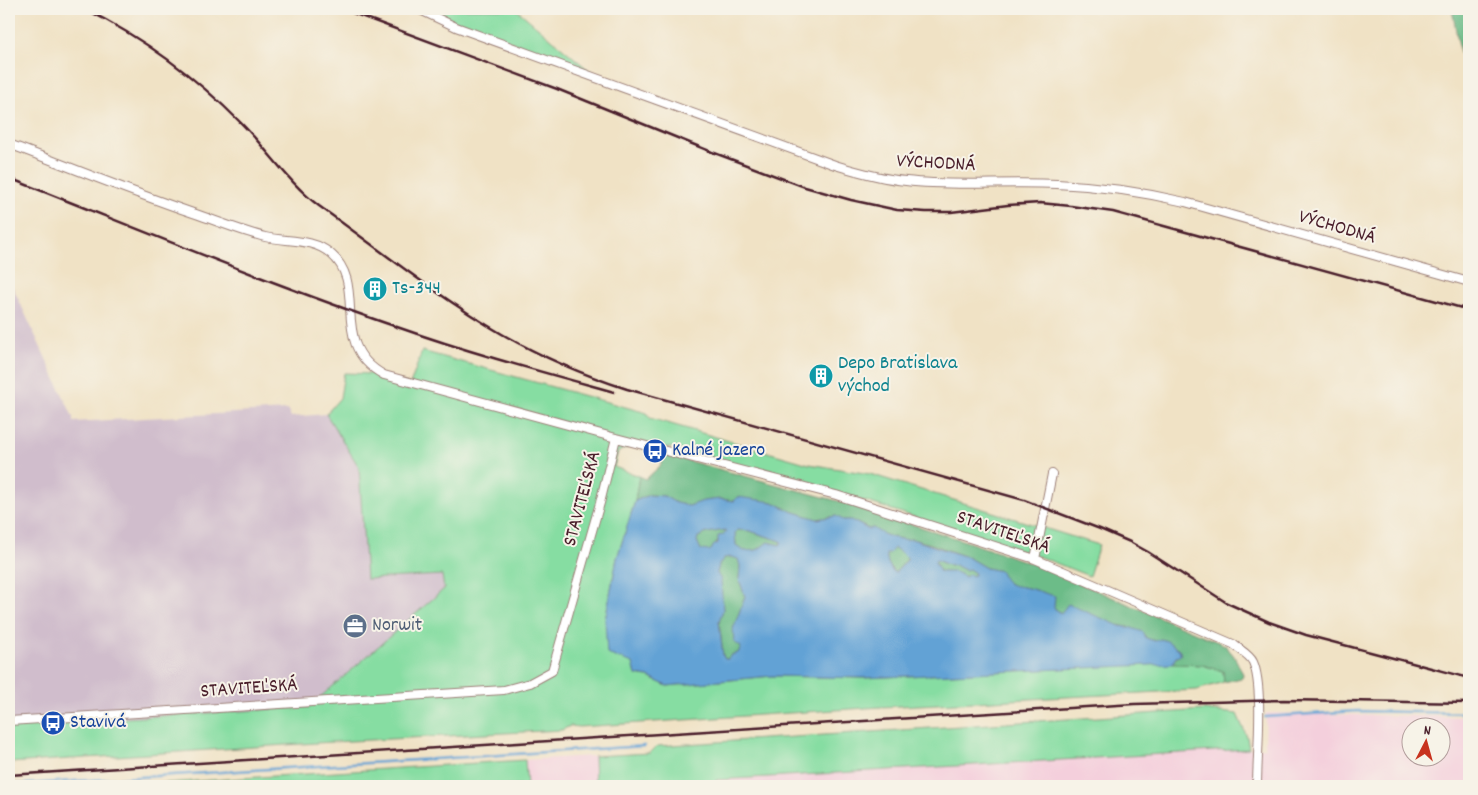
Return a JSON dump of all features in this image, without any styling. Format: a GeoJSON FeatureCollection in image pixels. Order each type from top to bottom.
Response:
{"type":"FeatureCollection","features":[{"type":"Feature","properties":{"kind":"street","name":"VÝCHODNÁ"},"geometry":{"type":"LineString","coordinates":[[418,9],[456,27],[835,165],[861,172],[904,181],[927,183],[1057,184],[1139,193],[1185,202],[1469,282]]}},
{"type":"Feature","properties":{"kind":"street"},"geometry":{"type":"LineString","coordinates":[[9,144],[134,193],[240,229],[267,237],[304,242],[330,253],[345,273],[349,298],[350,325],[357,348],[372,369],[384,375],[616,438]]}},
{"type":"Feature","properties":{"kind":"street","name":"STAVITEĽSKÁ"},"geometry":{"type":"LineString","coordinates":[[9,721],[504,690],[530,684],[552,671],[600,503],[616,438],[836,495],[1035,560],[1233,644],[1253,660],[1256,672],[1259,700],[1257,786]]}},
{"type":"Feature","properties":{"kind":"street"},"geometry":{"type":"LineString","coordinates":[[1035,560],[1052,474]]}},
{"type":"Feature","properties":{"kind":"shaded area"},"geometry":{"type":"Polygon","coordinates":[[[9,279],[73,417],[73,422],[287,410],[291,417],[326,414],[359,466],[366,579],[442,575],[444,589],[309,707],[9,725],[9,279]]]}},
{"type":"Feature","properties":{"kind":"shaded area"},"geometry":{"type":"Polygon","coordinates":[[[1266,713],[1469,717],[1469,786],[716,786],[715,780],[1265,748],[1266,713]]]}},
{"type":"Feature","properties":{"kind":"shaded area"},"geometry":{"type":"Polygon","coordinates":[[[594,756],[595,786],[527,786],[525,760],[594,756]]]}},
{"type":"Feature","properties":{"kind":"green space"},"geometry":{"type":"Polygon","coordinates":[[[429,9],[516,9],[591,72],[450,19],[429,9]]]}},
{"type":"Feature","properties":{"kind":"green space"},"geometry":{"type":"Polygon","coordinates":[[[1452,9],[1469,9],[1469,102],[1452,9]]]}},
{"type":"Feature","properties":{"kind":"green space"},"geometry":{"type":"Polygon","coordinates":[[[422,351],[647,413],[650,418],[809,464],[870,474],[1099,545],[1089,576],[1040,557],[839,493],[672,448],[634,445],[618,452],[614,467],[639,476],[635,501],[617,558],[605,620],[633,663],[636,675],[648,677],[667,686],[772,676],[863,678],[1182,663],[1202,665],[1223,671],[1224,682],[1197,690],[881,707],[579,727],[570,726],[562,730],[332,742],[9,763],[9,725],[309,707],[444,589],[442,575],[366,579],[359,467],[326,414],[340,398],[344,373],[373,374],[410,385],[422,351]]]}},
{"type":"Feature","properties":{"kind":"green space"},"geometry":{"type":"Polygon","coordinates":[[[666,455],[838,501],[1036,565],[1225,645],[1234,656],[1243,674],[1242,678],[1224,682],[1223,671],[1202,665],[1172,664],[1176,657],[1180,655],[1179,649],[1161,639],[1155,641],[1146,638],[1132,628],[1061,613],[1028,588],[1014,587],[1003,579],[1000,571],[986,568],[967,557],[931,544],[882,534],[873,528],[869,529],[851,520],[843,520],[835,516],[817,519],[791,511],[773,502],[720,499],[704,501],[689,506],[676,503],[664,496],[648,495],[635,501],[639,476],[646,479],[660,466],[666,455]]]}},
{"type":"Feature","properties":{"kind":"green space"},"geometry":{"type":"Polygon","coordinates":[[[725,530],[712,549],[709,551],[701,550],[697,541],[698,537],[707,533],[725,530]]]}},
{"type":"Feature","properties":{"kind":"green space"},"geometry":{"type":"Polygon","coordinates":[[[737,530],[750,531],[781,541],[780,545],[768,542],[757,550],[744,551],[736,545],[735,533],[737,530]]]}},
{"type":"Feature","properties":{"kind":"green space"},"geometry":{"type":"Polygon","coordinates":[[[894,548],[908,558],[896,572],[893,572],[888,563],[886,553],[894,548]]]}},
{"type":"Feature","properties":{"kind":"green space"},"geometry":{"type":"Polygon","coordinates":[[[724,558],[738,558],[740,566],[739,579],[745,597],[733,629],[734,642],[741,647],[738,653],[731,655],[729,659],[725,659],[723,656],[719,621],[723,610],[717,573],[719,565],[724,558]]]}},
{"type":"Feature","properties":{"kind":"green space"},"geometry":{"type":"Polygon","coordinates":[[[936,560],[950,566],[955,565],[965,570],[969,569],[975,573],[973,576],[969,576],[940,572],[935,562],[936,560]]]}},
{"type":"Feature","properties":{"kind":"green space"},"geometry":{"type":"Polygon","coordinates":[[[1204,710],[1237,714],[1247,737],[1249,749],[716,780],[716,786],[595,786],[594,756],[650,753],[657,746],[1204,710]]]}},
{"type":"Feature","properties":{"kind":"green space"},"geometry":{"type":"Polygon","coordinates":[[[525,760],[527,786],[117,786],[525,760]]]}},
{"type":"Feature","properties":{"kind":"water","name":"Kalné jazero"},"geometry":{"type":"Polygon","coordinates":[[[649,495],[664,496],[676,503],[689,506],[703,501],[720,499],[734,501],[738,497],[773,502],[791,511],[817,519],[836,516],[843,520],[851,520],[868,529],[873,528],[891,537],[912,539],[967,557],[986,568],[1001,571],[1008,583],[1055,596],[1054,608],[1061,613],[1068,604],[1120,626],[1143,632],[1146,638],[1155,641],[1161,639],[1167,641],[1179,649],[1181,655],[1176,657],[1172,664],[863,678],[772,676],[667,686],[648,677],[636,675],[633,663],[607,654],[605,620],[617,558],[635,501],[649,495]],[[725,530],[707,533],[698,537],[697,541],[701,550],[709,551],[718,543],[718,536],[723,535],[726,531],[725,530]],[[737,530],[735,533],[736,545],[744,551],[757,550],[768,542],[781,544],[781,541],[750,531],[737,530]],[[894,548],[890,553],[886,554],[888,563],[893,572],[896,572],[908,559],[894,548]],[[724,558],[719,565],[717,573],[721,580],[723,610],[719,621],[723,656],[725,659],[728,659],[731,655],[738,653],[741,647],[734,642],[733,629],[745,597],[739,579],[740,566],[738,559],[724,558]],[[936,560],[935,562],[940,572],[955,572],[966,577],[969,574],[973,576],[975,573],[969,569],[965,570],[936,560]]]}},
{"type":"Feature","properties":{"kind":"waterway"},"geometry":{"type":"LineString","coordinates":[[1265,717],[1357,711],[1469,713]]}},
{"type":"Feature","properties":{"kind":"waterway"},"geometry":{"type":"LineString","coordinates":[[9,785],[645,746]]}},
{"type":"Feature","properties":{"kind":"railway"},"geometry":{"type":"LineString","coordinates":[[85,9],[128,33],[187,74],[224,106],[251,133],[288,177],[319,206],[478,320],[548,358],[579,372],[627,389],[1024,500],[1130,542],[1227,603],[1269,622],[1306,635],[1469,678]]}},
{"type":"Feature","properties":{"kind":"railway"},"geometry":{"type":"LineString","coordinates":[[342,9],[557,89],[712,152],[805,187],[851,200],[897,210],[926,212],[951,212],[1040,203],[1113,212],[1469,310]]}},
{"type":"Feature","properties":{"kind":"railway"},"geometry":{"type":"LineString","coordinates":[[9,178],[351,311],[480,354],[614,392]]}},
{"type":"Feature","properties":{"kind":"railway"},"geometry":{"type":"LineString","coordinates":[[9,775],[1134,704],[1284,700],[1469,703]]}},
{"type":"Feature","properties":{"kind":"place","name":"Ts-344"},"geometry":{"type":"Point","coordinates":[375,289]}},
{"type":"Feature","properties":{"kind":"place","name":"Depo Bratislava východ"},"geometry":{"type":"Point","coordinates":[821,376]}},
{"type":"Feature","properties":{"kind":"place","name":"Kalné jazero"},"geometry":{"type":"Point","coordinates":[655,451]}},
{"type":"Feature","properties":{"kind":"place","name":"Norwit"},"geometry":{"type":"Point","coordinates":[355,626]}},
{"type":"Feature","properties":{"kind":"place","name":"Stavivá"},"geometry":{"type":"Point","coordinates":[53,723]}}]}
